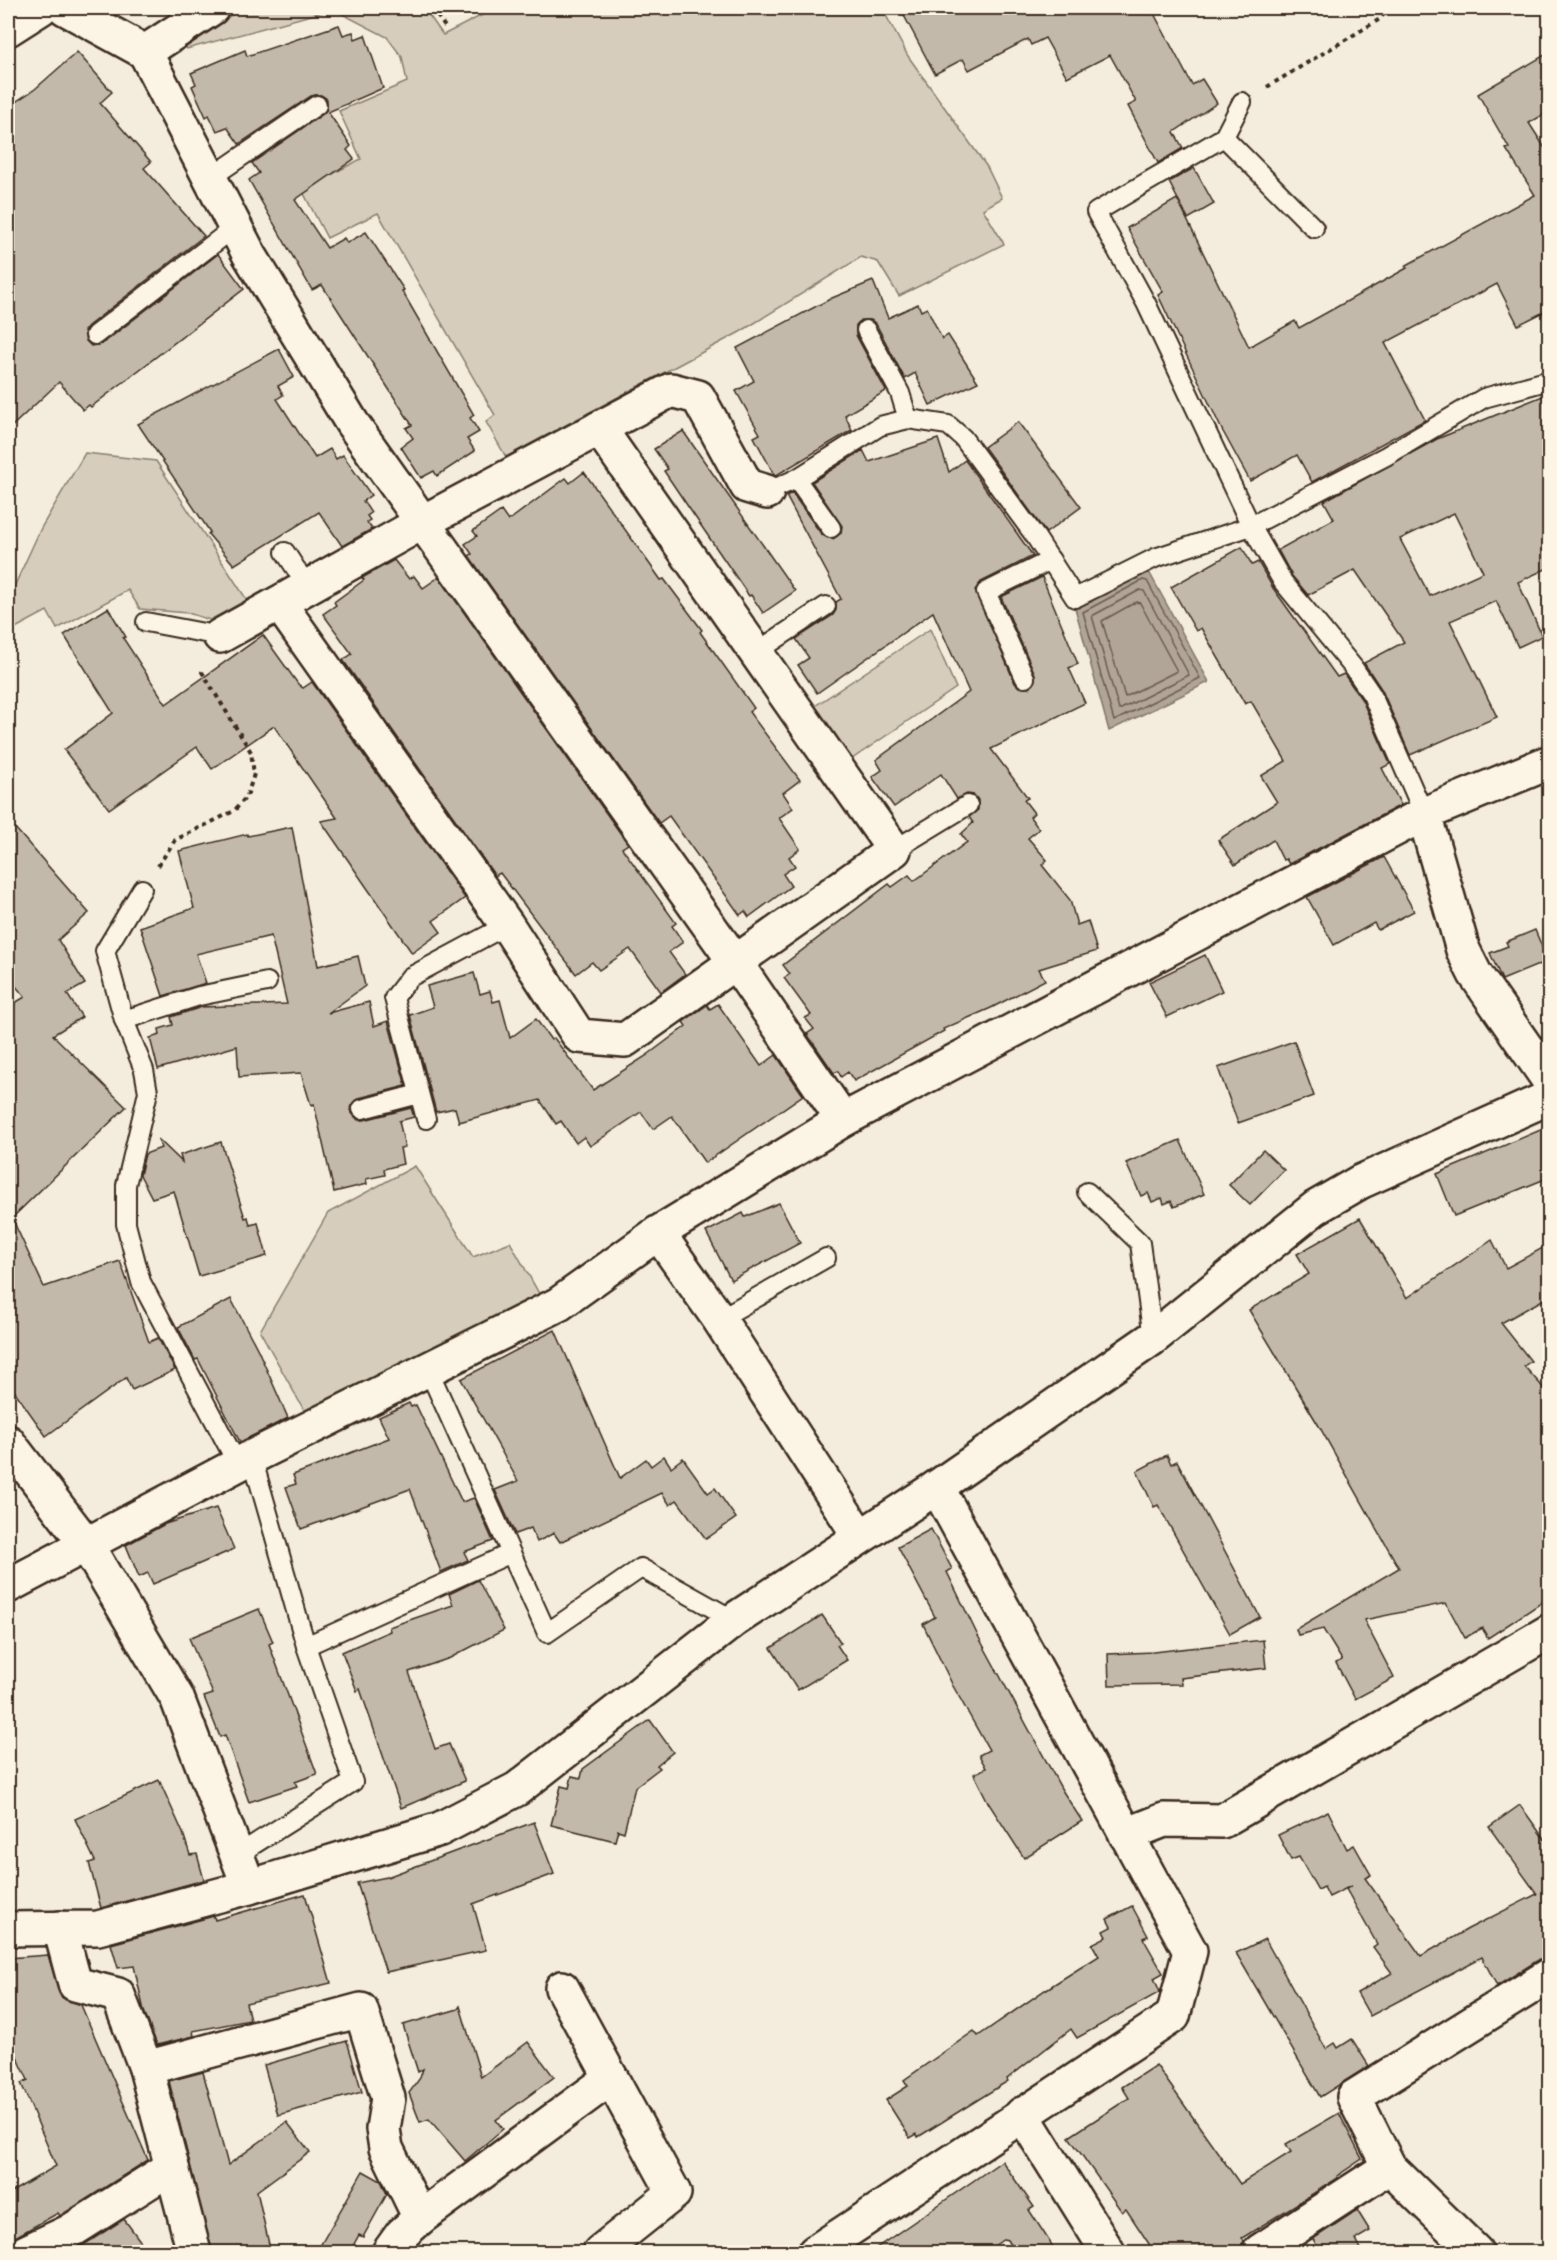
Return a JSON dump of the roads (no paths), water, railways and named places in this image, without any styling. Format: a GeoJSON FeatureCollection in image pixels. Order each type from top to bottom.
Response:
{"type":"FeatureCollection","features":[{"type":"Feature","properties":{"kind":"street"},"geometry":{"type":"LineString","coordinates":[[8,29],[41,8]]}},
{"type":"Feature","properties":{"kind":"street"},"geometry":{"type":"LineString","coordinates":[[65,8],[145,52],[235,227],[352,423],[735,962],[843,1120]]}},
{"type":"Feature","properties":{"kind":"street"},"geometry":{"type":"LineString","coordinates":[[145,52],[212,8]]}},
{"type":"Feature","properties":{"kind":"street"},"geometry":{"type":"LineString","coordinates":[[220,636],[423,522],[671,390],[698,397],[747,486],[781,486]]}},
{"type":"Feature","properties":{"kind":"street"},"geometry":{"type":"LineString","coordinates":[[279,603],[507,925],[579,1036],[625,1040],[894,850],[599,428]]}},
{"type":"Feature","properties":{"kind":"street"},"geometry":{"type":"LineString","coordinates":[[8,1586],[245,1461],[559,1304],[658,1233],[843,1120],[1424,814],[1550,762]]}},
{"type":"Feature","properties":{"kind":"street"},"geometry":{"type":"LineString","coordinates":[[1424,814],[1463,950],[1471,966],[1550,1082]]}},
{"type":"Feature","properties":{"kind":"street"},"geometry":{"type":"LineString","coordinates":[[8,1929],[98,1928],[249,1887],[440,1830],[517,1789],[734,1620],[937,1487],[1153,1338],[1315,1208],[1360,1182],[1550,1097]]}},
{"type":"Feature","properties":{"kind":"street"},"geometry":{"type":"LineString","coordinates":[[658,1233],[719,1319],[860,1537]]}},
{"type":"Feature","properties":{"kind":"street"},"geometry":{"type":"LineString","coordinates":[[8,1442],[86,1544],[177,1698],[249,1887]]}},
{"type":"Feature","properties":{"kind":"street"},"geometry":{"type":"LineString","coordinates":[[815,2253],[1173,2016],[1190,1951],[937,1487]]}},
{"type":"Feature","properties":{"kind":"street"},"geometry":{"type":"LineString","coordinates":[[1126,1835],[1164,1820],[1222,1821],[1550,1631]]}},
{"type":"Feature","properties":{"kind":"street"},"geometry":{"type":"LineString","coordinates":[[60,1928],[75,1984],[118,1995],[146,2068],[194,2253]]}},
{"type":"Feature","properties":{"kind":"street"},"geometry":{"type":"LineString","coordinates":[[1470,2251],[1389,2167],[1354,2097],[1550,1975]]}},
{"type":"Feature","properties":{"kind":"street"},"geometry":{"type":"LineString","coordinates":[[562,1988],[674,2193],[600,2253]]}},
{"type":"Feature","properties":{"kind":"street"},"geometry":{"type":"LineString","coordinates":[[146,2068],[361,2010],[388,2098],[383,2129],[386,2148],[420,2218]]}},
{"type":"Feature","properties":{"kind":"street"},"geometry":{"type":"LineString","coordinates":[[389,2253],[402,2234],[420,2218],[611,2078]]}},
{"type":"Feature","properties":{"kind":"street"},"geometry":{"type":"LineString","coordinates":[[1022,2114],[1108,2253]]}},
{"type":"Feature","properties":{"kind":"street"},"geometry":{"type":"LineString","coordinates":[[26,2253],[69,2232],[172,2167]]}},
{"type":"Feature","properties":{"kind":"street"},"geometry":{"type":"LineString","coordinates":[[1260,2251],[1389,2167]]}},
{"type":"Feature","properties":{"kind":"lane"},"geometry":{"type":"LineString","coordinates":[[1242,102],[1224,137],[1096,212],[1146,303],[1251,526],[1283,582],[1353,667],[1372,695],[1424,814]]}},
{"type":"Feature","properties":{"kind":"lane"},"geometry":{"type":"LineString","coordinates":[[210,178],[317,105]]}},
{"type":"Feature","properties":{"kind":"lane"},"geometry":{"type":"LineString","coordinates":[[1224,137],[1314,228]]}},
{"type":"Feature","properties":{"kind":"lane"},"geometry":{"type":"LineString","coordinates":[[95,335],[235,227]]}},
{"type":"Feature","properties":{"kind":"lane"},"geometry":{"type":"LineString","coordinates":[[866,330],[900,393],[908,419]]}},
{"type":"Feature","properties":{"kind":"lane"},"geometry":{"type":"LineString","coordinates":[[831,528],[781,486],[880,426],[908,419],[948,425],[963,438],[1051,560],[1075,598],[1155,558],[1251,526],[1386,456],[1484,398],[1550,380]]}},
{"type":"Feature","properties":{"kind":"lane"},"geometry":{"type":"LineString","coordinates":[[285,552],[307,586]]}},
{"type":"Feature","properties":{"kind":"lane"},"geometry":{"type":"LineString","coordinates":[[1025,678],[986,592],[1051,560]]}},
{"type":"Feature","properties":{"kind":"lane"},"geometry":{"type":"LineString","coordinates":[[755,653],[826,606]]}},
{"type":"Feature","properties":{"kind":"lane"},"geometry":{"type":"LineString","coordinates":[[146,622],[220,636]]}},
{"type":"Feature","properties":{"kind":"lane"},"geometry":{"type":"LineString","coordinates":[[894,850],[968,804]]}},
{"type":"Feature","properties":{"kind":"lane"},"geometry":{"type":"LineString","coordinates":[[142,889],[105,951],[124,1020],[144,1070],[148,1092],[126,1185],[126,1224],[141,1282],[245,1461],[353,1782],[237,1855]]}},
{"type":"Feature","properties":{"kind":"lane"},"geometry":{"type":"LineString","coordinates":[[426,1119],[394,998],[410,977],[507,925]]}},
{"type":"Feature","properties":{"kind":"lane"},"geometry":{"type":"LineString","coordinates":[[124,1020],[199,996],[267,982]]}},
{"type":"Feature","properties":{"kind":"lane"},"geometry":{"type":"LineString","coordinates":[[362,1109],[419,1094]]}},
{"type":"Feature","properties":{"kind":"lane"},"geometry":{"type":"LineString","coordinates":[[1087,1192],[1140,1243],[1153,1338]]}},
{"type":"Feature","properties":{"kind":"lane"},"geometry":{"type":"LineString","coordinates":[[719,1319],[826,1258]]}},
{"type":"Feature","properties":{"kind":"lane"},"geometry":{"type":"LineString","coordinates":[[429,1371],[509,1554],[547,1633],[641,1568],[734,1620]]}},
{"type":"Feature","properties":{"kind":"lane"},"geometry":{"type":"LineString","coordinates":[[306,1646],[509,1554]]}},
{"type":"Feature","properties":{"kind":"water"},"geometry":{"type":"Polygon","coordinates":[[[1148,570],[1209,682],[1109,731],[1075,608],[1148,570]]]}}]}
